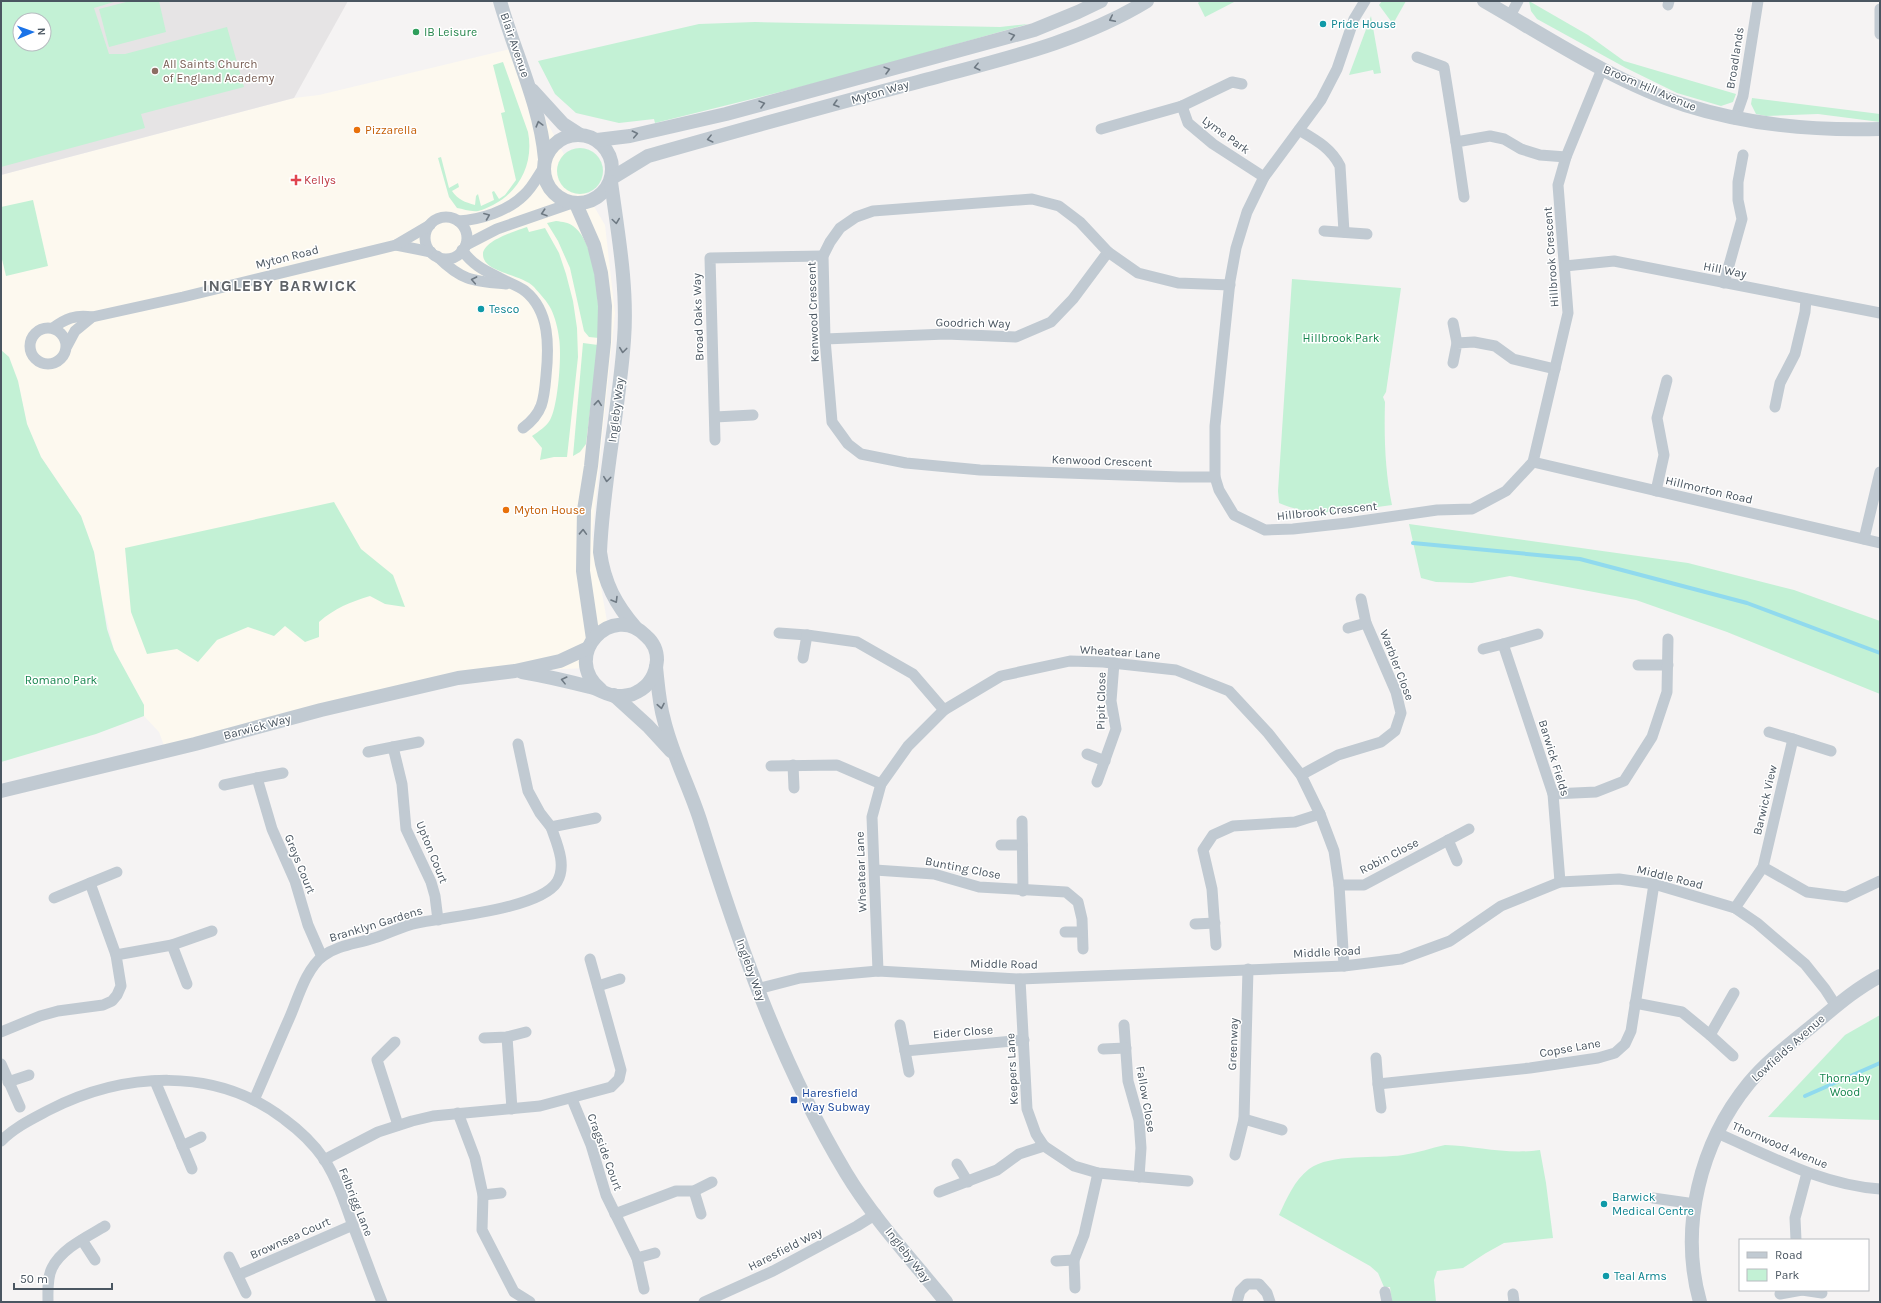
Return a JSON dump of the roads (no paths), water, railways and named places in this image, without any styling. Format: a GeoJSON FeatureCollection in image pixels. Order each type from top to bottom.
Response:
{"type":"FeatureCollection","features":[{"type":"Feature","properties":{"kind":"street","name":"Blair Avenue"},"geometry":{"type":"LineString","coordinates":[[500,1],[508,31],[530,89],[543,137],[545,163]]}},
{"type":"Feature","properties":{"kind":"street","name":"Myton Way"},"geometry":{"type":"LineString","coordinates":[[597,140],[630,136],[726,114],[1034,30],[1101,1]]}},
{"type":"Feature","properties":{"kind":"street","name":"Myton Way"},"geometry":{"type":"LineString","coordinates":[[611,180],[648,156],[1042,48],[1108,21],[1147,1]]}},
{"type":"Feature","properties":{"kind":"street","name":"Hillbrook Crescent"},"geometry":{"type":"LineString","coordinates":[[1365,1],[1354,19],[1337,69],[1321,100],[1264,177],[1248,212],[1236,248],[1230,285],[1215,426],[1215,477],[1219,490],[1234,515],[1265,530],[1293,529],[1398,517],[1437,510],[1472,508],[1506,491],[1533,462],[1568,312],[1558,185],[1566,157],[1602,69]]}},
{"type":"Feature","properties":{"kind":"street","name":"Broom Hill Avenue"},"geometry":{"type":"LineString","coordinates":[[1484,1],[1602,69],[1684,105],[1736,119],[1823,129],[1880,129]]}},
{"type":"Feature","properties":{"kind":"street"},"geometry":{"type":"LineString","coordinates":[[1510,16],[1518,1]]}},
{"type":"Feature","properties":{"kind":"street","name":"Broadlands"},"geometry":{"type":"LineString","coordinates":[[1736,119],[1743,96],[1758,1]]}},
{"type":"Feature","properties":{"kind":"street"},"geometry":{"type":"LineString","coordinates":[[1879,1],[1880,34]]}},
{"type":"Feature","properties":{"kind":"street"},"geometry":{"type":"LineString","coordinates":[[1417,57],[1444,67],[1464,197]]}},
{"type":"Feature","properties":{"kind":"street","name":"Lyme Park"},"geometry":{"type":"LineString","coordinates":[[1101,128],[1182,106],[1232,82],[1242,84]]}},
{"type":"Feature","properties":{"kind":"street","name":"Blair Avenue"},"geometry":{"type":"LineString","coordinates":[[530,89],[563,124],[580,135]]}},
{"type":"Feature","properties":{"kind":"street","name":"Lyme Park"},"geometry":{"type":"LineString","coordinates":[[1182,106],[1188,123],[1213,144],[1264,177]]}},
{"type":"Feature","properties":{"kind":"street"},"geometry":{"type":"LineString","coordinates":[[1299,130],[1325,145],[1336,158],[1340,166],[1344,232]]}},
{"type":"Feature","properties":{"kind":"street"},"geometry":{"type":"LineString","coordinates":[[434,254],[451,258],[464,247],[497,229],[574,204],[591,202],[599,197],[611,180],[613,171],[611,159],[606,148],[597,140],[580,135],[571,136],[558,141],[549,151],[545,163],[524,195],[513,203],[487,217],[474,221],[458,221]]}},
{"type":"Feature","properties":{"kind":"street"},"geometry":{"type":"LineString","coordinates":[[1456,142],[1490,136],[1504,139],[1521,149],[1540,155],[1566,157]]}},
{"type":"Feature","properties":{"kind":"street"},"geometry":{"type":"LineString","coordinates":[[1724,283],[1742,219],[1738,200],[1738,182],[1743,155]]}},
{"type":"Feature","properties":{"kind":"street"},"geometry":{"type":"LineString","coordinates":[[545,163],[545,177],[548,187],[558,197],[574,204]]}},
{"type":"Feature","properties":{"kind":"street","name":"Ingleby Way"},"geometry":{"type":"LineString","coordinates":[[611,180],[625,302],[624,340],[600,552],[602,568],[610,592],[621,611],[636,628]]}},
{"type":"Feature","properties":{"kind":"street","name":"Kenwood Crescent"},"geometry":{"type":"LineString","coordinates":[[1215,477],[980,470],[906,463],[861,454],[848,444],[832,422],[825,340],[823,256],[830,242],[840,228],[856,217],[873,211],[1032,199],[1059,206],[1080,222],[1108,252],[1138,273],[1178,283],[1230,285]]}},
{"type":"Feature","properties":{"kind":"street","name":"Ingleby Way"},"geometry":{"type":"LineString","coordinates":[[574,204],[594,245],[602,273],[606,306],[602,365],[591,466],[584,510],[583,571],[590,644]]}},
{"type":"Feature","properties":{"kind":"street"},"geometry":{"type":"LineString","coordinates":[[513,285],[467,279],[451,270],[427,246],[425,239],[430,225],[442,217],[453,218],[458,221],[464,227],[466,234],[464,247],[469,261],[479,268],[513,285],[525,291],[538,307],[547,334],[548,348],[544,396],[540,411],[532,422],[523,428]]}},
{"type":"Feature","properties":{"kind":"street","name":"Myton Road"},"geometry":{"type":"LineString","coordinates":[[53,328],[62,321],[72,317],[84,315],[92,317],[183,297],[396,245],[430,225]]}},
{"type":"Feature","properties":{"kind":"street"},"geometry":{"type":"LineString","coordinates":[[1324,231],[1367,234]]}},
{"type":"Feature","properties":{"kind":"street","name":"Myton Road"},"geometry":{"type":"LineString","coordinates":[[396,245],[434,254]]}},
{"type":"Feature","properties":{"kind":"street","name":"Goodrich Way"},"geometry":{"type":"LineString","coordinates":[[825,340],[946,334],[1016,337],[1051,322],[1073,299],[1108,252]]}},
{"type":"Feature","properties":{"kind":"street","name":"Broad Oaks Way"},"geometry":{"type":"LineString","coordinates":[[715,440],[710,258],[823,256]]}},
{"type":"Feature","properties":{"kind":"street","name":"Hill Way"},"geometry":{"type":"LineString","coordinates":[[1564,266],[1614,261],[1880,313]]}},
{"type":"Feature","properties":{"kind":"street"},"geometry":{"type":"LineString","coordinates":[[1775,407],[1780,384],[1795,354],[1805,312],[1806,299]]}},
{"type":"Feature","properties":{"kind":"street","name":"Myton Road"},"geometry":{"type":"LineString","coordinates":[[67,346],[75,331],[92,317]]}},
{"type":"Feature","properties":{"kind":"street"},"geometry":{"type":"LineString","coordinates":[[1453,323],[1457,342],[1453,363]]}},
{"type":"Feature","properties":{"kind":"street"},"geometry":{"type":"LineString","coordinates":[[42,328],[53,328],[60,332],[65,338],[67,346],[66,354],[61,360],[54,364],[47,365],[34,358],[30,345],[32,338],[42,328]]}},
{"type":"Feature","properties":{"kind":"street"},"geometry":{"type":"LineString","coordinates":[[1457,342],[1474,342],[1495,346],[1513,359],[1555,369]]}},
{"type":"Feature","properties":{"kind":"street"},"geometry":{"type":"LineString","coordinates":[[1656,491],[1664,455],[1657,418],[1667,380]]}},
{"type":"Feature","properties":{"kind":"street"},"geometry":{"type":"LineString","coordinates":[[715,417],[753,415]]}},
{"type":"Feature","properties":{"kind":"street","name":"Hillmorton Road"},"geometry":{"type":"LineString","coordinates":[[1533,462],[1880,543]]}},
{"type":"Feature","properties":{"kind":"street"},"geometry":{"type":"LineString","coordinates":[[1864,539],[1880,472]]}},
{"type":"Feature","properties":{"kind":"street","name":"Warbler Close"},"geometry":{"type":"LineString","coordinates":[[1302,775],[1338,755],[1381,742],[1395,731],[1401,713],[1396,692],[1366,623],[1361,599]]}},
{"type":"Feature","properties":{"kind":"street","name":"Warbler Close"},"geometry":{"type":"LineString","coordinates":[[1348,628],[1366,623]]}},
{"type":"Feature","properties":{"kind":"street"},"geometry":{"type":"LineString","coordinates":[[617,625],[636,628],[650,640],[657,658],[656,667],[649,682],[636,693],[625,696],[608,693],[590,679],[587,671],[586,664],[590,644],[604,630],[617,625]]}},
{"type":"Feature","properties":{"kind":"street"},"geometry":{"type":"LineString","coordinates":[[779,633],[807,635],[857,642],[913,674],[944,710]]}},
{"type":"Feature","properties":{"kind":"street"},"geometry":{"type":"LineString","coordinates":[[1483,649],[1538,634]]}},
{"type":"Feature","properties":{"kind":"street"},"geometry":{"type":"LineString","coordinates":[[803,658],[807,635]]}},
{"type":"Feature","properties":{"kind":"street"},"geometry":{"type":"LineString","coordinates":[[1553,794],[1596,792],[1624,781],[1652,738],[1667,692],[1668,638]]}},
{"type":"Feature","properties":{"kind":"street","name":"Barwick Way"},"geometry":{"type":"LineString","coordinates":[[1,791],[195,744],[321,710],[458,678],[515,671],[560,660],[590,644]]}},
{"type":"Feature","properties":{"kind":"street","name":"Barwick Fields"},"geometry":{"type":"LineString","coordinates":[[1504,644],[1553,794],[1560,882]]}},
{"type":"Feature","properties":{"kind":"street","name":"Wheatear Lane"},"geometry":{"type":"LineString","coordinates":[[878,971],[872,817],[881,784],[908,746],[944,710],[1002,676],[1070,662],[1114,663],[1176,670],[1229,691],[1268,733],[1302,775],[1320,814],[1334,851],[1339,885],[1344,966]]}},
{"type":"Feature","properties":{"kind":"street","name":"Pipit Close"},"geometry":{"type":"LineString","coordinates":[[1097,782],[1116,729],[1111,700],[1114,663]]}},
{"type":"Feature","properties":{"kind":"street"},"geometry":{"type":"LineString","coordinates":[[1638,665],[1668,665]]}},
{"type":"Feature","properties":{"kind":"street","name":"Ingleby Way"},"geometry":{"type":"LineString","coordinates":[[656,667],[658,692],[664,720],[676,758],[695,805],[757,989],[789,1066],[803,1096],[847,1174],[873,1210],[946,1302]]}},
{"type":"Feature","properties":{"kind":"street","name":"Barwick Way"},"geometry":{"type":"LineString","coordinates":[[515,671],[563,680],[608,693]]}},
{"type":"Feature","properties":{"kind":"street","name":"Ingleby Way"},"geometry":{"type":"LineString","coordinates":[[608,693],[648,726],[676,758]]}},
{"type":"Feature","properties":{"kind":"street"},"geometry":{"type":"LineString","coordinates":[[1768,732],[1831,751]]}},
{"type":"Feature","properties":{"kind":"street","name":"Barwick View"},"geometry":{"type":"LineString","coordinates":[[1735,908],[1763,867],[1793,739]]}},
{"type":"Feature","properties":{"kind":"street"},"geometry":{"type":"LineString","coordinates":[[368,752],[419,742]]}},
{"type":"Feature","properties":{"kind":"street","name":"Branklyn Gardens"},"geometry":{"type":"LineString","coordinates":[[254,1100],[304,984],[322,957],[334,948],[374,938],[415,924],[491,911],[543,895],[558,881],[562,860],[551,827],[540,813],[528,791],[518,744]]}},
{"type":"Feature","properties":{"kind":"street","name":"Upton Court"},"geometry":{"type":"LineString","coordinates":[[393,747],[402,784],[406,829],[431,882],[435,896],[438,920]]}},
{"type":"Feature","properties":{"kind":"street"},"geometry":{"type":"LineString","coordinates":[[1087,754],[1105,761]]}},
{"type":"Feature","properties":{"kind":"street"},"geometry":{"type":"LineString","coordinates":[[793,765],[794,788]]}},
{"type":"Feature","properties":{"kind":"street"},"geometry":{"type":"LineString","coordinates":[[771,766],[838,765],[881,784]]}},
{"type":"Feature","properties":{"kind":"street"},"geometry":{"type":"LineString","coordinates":[[224,785],[283,773]]}},
{"type":"Feature","properties":{"kind":"street","name":"Greys Court"},"geometry":{"type":"LineString","coordinates":[[257,778],[272,829],[295,881],[308,925],[322,957]]}},
{"type":"Feature","properties":{"kind":"street"},"geometry":{"type":"LineString","coordinates":[[1216,945],[1212,889],[1203,850],[1213,835],[1232,826],[1295,822],[1320,814]]}},
{"type":"Feature","properties":{"kind":"street"},"geometry":{"type":"LineString","coordinates":[[551,827],[596,818]]}},
{"type":"Feature","properties":{"kind":"street"},"geometry":{"type":"LineString","coordinates":[[1022,821],[1023,891]]}},
{"type":"Feature","properties":{"kind":"street","name":"Robin Close"},"geometry":{"type":"LineString","coordinates":[[1339,885],[1364,885],[1469,829]]}},
{"type":"Feature","properties":{"kind":"street"},"geometry":{"type":"LineString","coordinates":[[1448,840],[1457,861]]}},
{"type":"Feature","properties":{"kind":"street"},"geometry":{"type":"LineString","coordinates":[[1001,845],[1022,845]]}},
{"type":"Feature","properties":{"kind":"street"},"geometry":{"type":"LineString","coordinates":[[1763,867],[1807,892],[1846,897],[1880,881]]}},
{"type":"Feature","properties":{"kind":"street","name":"Bunting Close"},"geometry":{"type":"LineString","coordinates":[[875,870],[934,874],[979,887],[1023,891],[1066,892],[1078,902],[1082,919],[1083,949]]}},
{"type":"Feature","properties":{"kind":"street"},"geometry":{"type":"LineString","coordinates":[[54,898],[117,872]]}},
{"type":"Feature","properties":{"kind":"street","name":"Middle Road"},"geometry":{"type":"LineString","coordinates":[[757,989],[800,978],[878,971],[1020,979],[1344,966],[1401,959],[1450,941],[1500,906],[1560,882],[1618,879],[1654,884],[1735,908],[1756,923],[1805,964],[1825,989],[1836,1006]]}},
{"type":"Feature","properties":{"kind":"street"},"geometry":{"type":"LineString","coordinates":[[1,1032],[40,1016],[58,1011],[103,1005],[112,1001],[117,995],[121,986],[116,954],[90,883]]}},
{"type":"Feature","properties":{"kind":"street","name":"Copse Lane"},"geometry":{"type":"LineString","coordinates":[[1378,1084],[1530,1068],[1598,1058],[1615,1053],[1625,1044],[1631,1032],[1654,884]]}},
{"type":"Feature","properties":{"kind":"street"},"geometry":{"type":"LineString","coordinates":[[1195,924],[1215,923]]}},
{"type":"Feature","properties":{"kind":"street"},"geometry":{"type":"LineString","coordinates":[[116,954],[172,945],[212,931]]}},
{"type":"Feature","properties":{"kind":"street"},"geometry":{"type":"LineString","coordinates":[[1065,932],[1082,932]]}},
{"type":"Feature","properties":{"kind":"street"},"geometry":{"type":"LineString","coordinates":[[172,945],[187,984]]}},
{"type":"Feature","properties":{"kind":"street"},"geometry":{"type":"LineString","coordinates":[[324,1160],[378,1132],[433,1116],[540,1106],[611,1087],[619,1079],[621,1070],[590,959]]}},
{"type":"Feature","properties":{"kind":"street","name":"Greenway"},"geometry":{"type":"LineString","coordinates":[[1235,1155],[1244,1119],[1248,969]]}},
{"type":"Feature","properties":{"kind":"street","name":"Lowfields Avenue"},"geometry":{"type":"LineString","coordinates":[[1700,1302],[1693,1264],[1692,1232],[1694,1204],[1704,1166],[1717,1133],[1737,1099],[1759,1072],[1836,1006],[1867,983],[1880,976]]}},
{"type":"Feature","properties":{"kind":"street"},"geometry":{"type":"LineString","coordinates":[[598,986],[620,979]]}},
{"type":"Feature","properties":{"kind":"street","name":"Keepers Lane"},"geometry":{"type":"LineString","coordinates":[[1020,979],[1027,1109],[1036,1134],[1044,1146],[1074,1166],[1098,1173],[1188,1181]]}},
{"type":"Feature","properties":{"kind":"street"},"geometry":{"type":"LineString","coordinates":[[1710,1035],[1734,993]]}},
{"type":"Feature","properties":{"kind":"street"},"geometry":{"type":"LineString","coordinates":[[1635,1003],[1682,1012],[1733,1056]]}},
{"type":"Feature","properties":{"kind":"street"},"geometry":{"type":"LineString","coordinates":[[900,1025],[909,1072]]}},
{"type":"Feature","properties":{"kind":"street","name":"Fallow Close"},"geometry":{"type":"LineString","coordinates":[[1124,1025],[1128,1081],[1138,1120],[1141,1148],[1139,1177]]}},
{"type":"Feature","properties":{"kind":"street"},"geometry":{"type":"LineString","coordinates":[[484,1038],[507,1037],[526,1032]]}},
{"type":"Feature","properties":{"kind":"street"},"geometry":{"type":"LineString","coordinates":[[507,1037],[512,1108]]}},
{"type":"Feature","properties":{"kind":"street","name":"Eider Close"},"geometry":{"type":"LineString","coordinates":[[905,1051],[1024,1040]]}},
{"type":"Feature","properties":{"kind":"street"},"geometry":{"type":"LineString","coordinates":[[395,1042],[377,1060],[398,1125]]}},
{"type":"Feature","properties":{"kind":"street"},"geometry":{"type":"LineString","coordinates":[[1103,1049],[1126,1048]]}},
{"type":"Feature","properties":{"kind":"street"},"geometry":{"type":"LineString","coordinates":[[1376,1058],[1381,1108]]}},
{"type":"Feature","properties":{"kind":"street"},"geometry":{"type":"LineString","coordinates":[[1,1064],[20,1107]]}},
{"type":"Feature","properties":{"kind":"street"},"geometry":{"type":"LineString","coordinates":[[8,1082],[29,1075]]}},
{"type":"Feature","properties":{"kind":"street"},"geometry":{"type":"LineString","coordinates":[[155,1081],[192,1169]]}},
{"type":"Feature","properties":{"kind":"street","name":"Felbrigg Lane"},"geometry":{"type":"LineString","coordinates":[[1,1140],[11,1130],[67,1101],[92,1092],[117,1086],[155,1081],[187,1081],[207,1083],[241,1093],[274,1111],[299,1131],[324,1160],[341,1192],[382,1302]]}},
{"type":"Feature","properties":{"kind":"street","name":"Cragside Court"},"geometry":{"type":"LineString","coordinates":[[572,1098],[590,1145],[606,1195],[637,1258],[644,1289]]}},
{"type":"Feature","properties":{"kind":"street"},"geometry":{"type":"LineString","coordinates":[[458,1113],[475,1158],[483,1195],[482,1230],[514,1292],[530,1302]]}},
{"type":"Feature","properties":{"kind":"street"},"geometry":{"type":"LineString","coordinates":[[1244,1119],[1282,1130]]}},
{"type":"Feature","properties":{"kind":"street","name":"Thornwood Avenue"},"geometry":{"type":"LineString","coordinates":[[1717,1133],[1807,1173],[1844,1183],[1880,1189]]}},
{"type":"Feature","properties":{"kind":"street"},"geometry":{"type":"LineString","coordinates":[[182,1146],[202,1138]]}},
{"type":"Feature","properties":{"kind":"street"},"geometry":{"type":"LineString","coordinates":[[939,1192],[997,1170],[1019,1154],[1044,1146]]}},
{"type":"Feature","properties":{"kind":"street"},"geometry":{"type":"LineString","coordinates":[[957,1164],[968,1182]]}},
{"type":"Feature","properties":{"kind":"street"},"geometry":{"type":"LineString","coordinates":[[1075,1288],[1074,1260],[1084,1235],[1098,1173]]}},
{"type":"Feature","properties":{"kind":"street"},"geometry":{"type":"LineString","coordinates":[[1796,1239],[1795,1218],[1807,1173]]}},
{"type":"Feature","properties":{"kind":"street"},"geometry":{"type":"LineString","coordinates":[[615,1214],[676,1191],[694,1191],[712,1182]]}},
{"type":"Feature","properties":{"kind":"street"},"geometry":{"type":"LineString","coordinates":[[694,1191],[700,1214]]}},
{"type":"Feature","properties":{"kind":"street"},"geometry":{"type":"LineString","coordinates":[[483,1195],[501,1193]]}},
{"type":"Feature","properties":{"kind":"street"},"geometry":{"type":"LineString","coordinates":[[1653,1198],[1694,1204]]}},
{"type":"Feature","properties":{"kind":"street","name":"Haresfield Way"},"geometry":{"type":"LineString","coordinates":[[704,1302],[773,1271],[857,1226],[873,1210]]}},
{"type":"Feature","properties":{"kind":"street","name":"Brownsea Court"},"geometry":{"type":"LineString","coordinates":[[238,1275],[353,1225]]}},
{"type":"Feature","properties":{"kind":"street"},"geometry":{"type":"LineString","coordinates":[[48,1302],[49,1280],[52,1269],[60,1257],[82,1240],[105,1226]]}},
{"type":"Feature","properties":{"kind":"street"},"geometry":{"type":"LineString","coordinates":[[82,1240],[95,1260]]}},
{"type":"Feature","properties":{"kind":"street"},"geometry":{"type":"LineString","coordinates":[[637,1258],[655,1254]]}},
{"type":"Feature","properties":{"kind":"street"},"geometry":{"type":"LineString","coordinates":[[229,1257],[246,1293]]}},
{"type":"Feature","properties":{"kind":"street"},"geometry":{"type":"LineString","coordinates":[[1056,1261],[1074,1260]]}},
{"type":"Feature","properties":{"kind":"street"},"geometry":{"type":"LineString","coordinates":[[1237,1302],[1240,1290],[1247,1284],[1260,1284],[1268,1293],[1270,1302]]}},
{"type":"Feature","properties":{"kind":"street"},"geometry":{"type":"LineString","coordinates":[[1780,1294],[1796,1291]]}},
{"type":"Feature","properties":{"kind":"street"},"geometry":{"type":"LineString","coordinates":[[1809,1291],[1822,1293]]}},
{"type":"Feature","properties":{"kind":"waterway"},"geometry":{"type":"LineString","coordinates":[[1413,543],[1580,559],[1747,603],[1880,653]]}},
{"type":"Feature","properties":{"kind":"waterway"},"geometry":{"type":"LineString","coordinates":[[1805,1096],[1880,1063]]}},
{"type":"Feature","properties":{"kind":"place","name":"Pride House"},"geometry":{"type":"Point","coordinates":[1323,24]}},
{"type":"Feature","properties":{"kind":"place","name":"IB Leisure"},"geometry":{"type":"Point","coordinates":[416,32]}},
{"type":"Feature","properties":{"kind":"place","name":"All Saints Church of England Academy"},"geometry":{"type":"Point","coordinates":[155,71]}},
{"type":"Feature","properties":{"kind":"place","name":"Pizzarella"},"geometry":{"type":"Point","coordinates":[357,130]}},
{"type":"Feature","properties":{"kind":"place","name":"Kellys"},"geometry":{"type":"Point","coordinates":[296,180]}},
{"type":"Feature","properties":{"kind":"place","name":"Tesco"},"geometry":{"type":"Point","coordinates":[481,309]}},
{"type":"Feature","properties":{"kind":"place","name":"Myton House"},"geometry":{"type":"Point","coordinates":[506,510]}},
{"type":"Feature","properties":{"kind":"place","name":"Haresfield Way Subway"},"geometry":{"type":"Point","coordinates":[794,1100]}},
{"type":"Feature","properties":{"kind":"place","name":"Barwick Medical Centre"},"geometry":{"type":"Point","coordinates":[1604,1204]}},
{"type":"Feature","properties":{"kind":"place","name":"Teal Arms"},"geometry":{"type":"Point","coordinates":[1606,1276]}},
{"type":"Feature","properties":{"kind":"district","name":"INGLEBY BARWICK"},"geometry":{"type":"Point","coordinates":[280,285]}},
{"type":"Feature","properties":{"kind":"park label","name":"Hillbrook Park"},"geometry":{"type":"Point","coordinates":[1341,338]}},
{"type":"Feature","properties":{"kind":"park label","name":"Romano Park"},"geometry":{"type":"Point","coordinates":[61,680]}},
{"type":"Feature","properties":{"kind":"park label","name":"Thornaby Wood"},"geometry":{"type":"Point","coordinates":[1845,1085]}}]}
